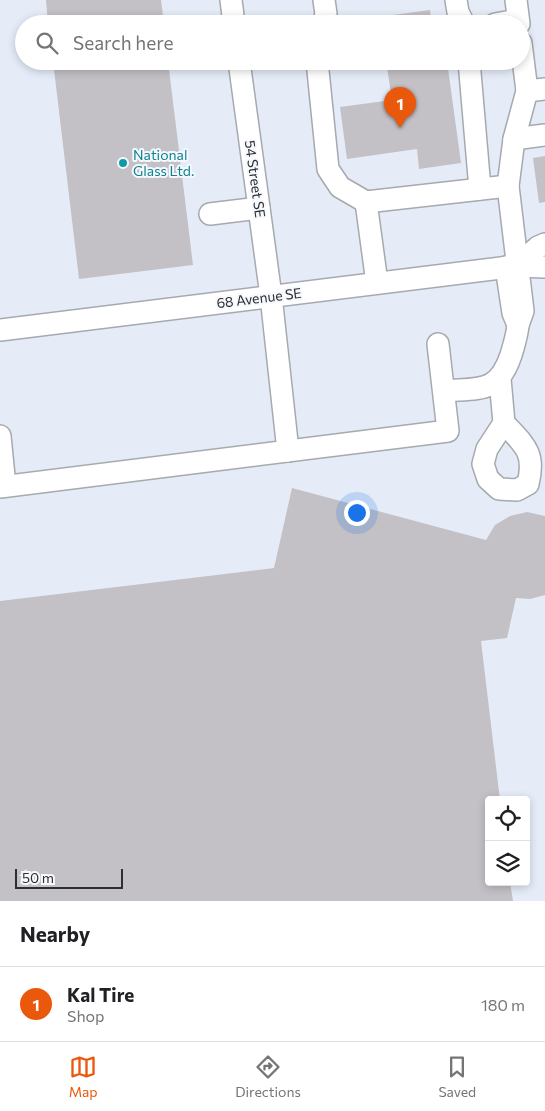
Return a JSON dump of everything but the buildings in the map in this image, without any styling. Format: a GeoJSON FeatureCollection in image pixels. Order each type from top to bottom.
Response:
{"type":"FeatureCollection","features":[{"type":"Feature","properties":{"kind":"street"},"geometry":{"type":"LineString","coordinates":[[231,0],[233,15]]}},
{"type":"Feature","properties":{"kind":"street"},"geometry":{"type":"LineString","coordinates":[[324,0],[326,15]]}},
{"type":"Feature","properties":{"kind":"street"},"geometry":{"type":"LineString","coordinates":[[456,0],[460,15]]}},
{"type":"Feature","properties":{"kind":"street","name":"54 Street SE"},"geometry":{"type":"LineString","coordinates":[[240,70],[271,296],[288,451]]}},
{"type":"Feature","properties":{"kind":"street"},"geometry":{"type":"LineString","coordinates":[[318,70],[328,169],[340,187],[366,202],[508,186]]}},
{"type":"Feature","properties":{"kind":"street"},"geometry":{"type":"LineString","coordinates":[[470,70],[480,189]]}},
{"type":"Feature","properties":{"kind":"street"},"geometry":{"type":"LineString","coordinates":[[443,387],[482,388],[499,380],[505,372],[517,334],[523,311],[512,266],[508,186],[514,139],[536,90],[530,70]]}},
{"type":"Feature","properties":{"kind":"street"},"geometry":{"type":"LineString","coordinates":[[514,139],[545,135]]}},
{"type":"Feature","properties":{"kind":"street"},"geometry":{"type":"LineString","coordinates":[[366,202],[378,283]]}},
{"type":"Feature","properties":{"kind":"street"},"geometry":{"type":"LineString","coordinates":[[210,214],[259,208]]}},
{"type":"Feature","properties":{"kind":"street"},"geometry":{"type":"LineString","coordinates":[[512,266],[538,246],[545,244]]}},
{"type":"Feature","properties":{"kind":"street","name":"68 Avenue SE"},"geometry":{"type":"LineString","coordinates":[[0,330],[512,266],[545,267]]}},
{"type":"Feature","properties":{"kind":"street"},"geometry":{"type":"LineString","coordinates":[[0,436],[2,487],[448,431],[438,344]]}},
{"type":"Feature","properties":{"kind":"street"},"geometry":{"type":"LineString","coordinates":[[499,380],[504,423]]}},
{"type":"Feature","properties":{"kind":"shaded area"},"geometry":{"type":"Polygon","coordinates":[[[0,0],[545,0],[545,901],[0,901],[0,0]]]}},
{"type":"Feature","properties":{"kind":"place","name":"Kal Tire"},"geometry":{"type":"Point","coordinates":[400,128]}},
{"type":"Feature","properties":{"kind":"place","name":"National Glass Ltd."},"geometry":{"type":"Point","coordinates":[123,163]}}]}
